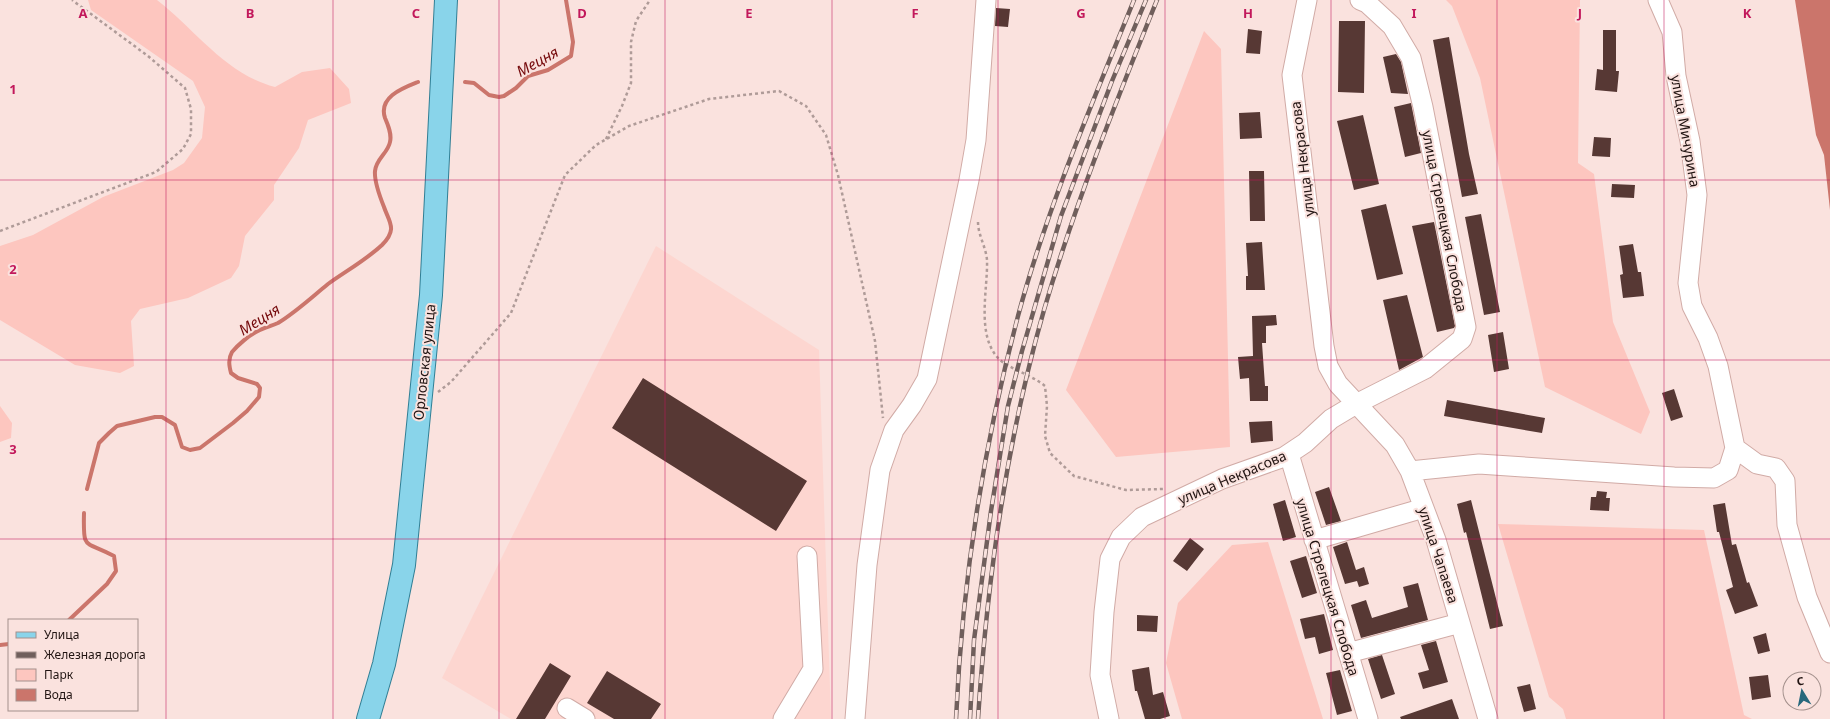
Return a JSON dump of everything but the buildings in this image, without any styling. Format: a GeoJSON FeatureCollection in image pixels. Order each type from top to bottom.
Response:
{"type":"FeatureCollection","features":[{"type":"Feature","properties":{"kind":"main road","name":"Орловская улица"},"geometry":{"type":"LineString","coordinates":[[368,719],[384,664],[404,565],[431,295],[446,0]]}},
{"type":"Feature","properties":{"kind":"street"},"geometry":{"type":"LineString","coordinates":[[855,719],[867,565],[880,470],[894,430],[912,406],[927,379],[976,140],[986,0]]}},
{"type":"Feature","properties":{"kind":"street","name":"улица Некрасова"},"geometry":{"type":"LineString","coordinates":[[1109,719],[1100,676],[1104,612],[1110,559],[1121,537],[1142,517],[1222,479],[1284,458],[1331,419],[1358,405],[1338,384],[1328,366],[1324,346],[1292,75],[1307,0]]}},
{"type":"Feature","properties":{"kind":"street","name":"улица Стрелецкая Слобода"},"geometry":{"type":"LineString","coordinates":[[1358,405],[1425,369],[1462,339],[1466,327],[1423,107],[1411,58],[1392,26],[1367,3],[1360,0]]}},
{"type":"Feature","properties":{"kind":"street","name":"улица Мичурина"},"geometry":{"type":"LineString","coordinates":[[1658,0],[1672,32],[1676,76],[1690,141],[1697,195],[1688,284],[1692,306],[1708,338],[1718,366],[1735,448]]}},
{"type":"Feature","properties":{"kind":"street","name":"улица Чапаева"},"geometry":{"type":"LineString","coordinates":[[1358,405],[1395,445],[1410,471],[1436,540],[1488,719]]}},
{"type":"Feature","properties":{"kind":"street"},"geometry":{"type":"LineString","coordinates":[[1410,471],[1479,464],[1674,477],[1714,478],[1728,470],[1735,448],[1757,464],[1776,468],[1785,481],[1787,525],[1806,597],[1830,653]]}},
{"type":"Feature","properties":{"kind":"street","name":"улица Стрелецкая Слобода"},"geometry":{"type":"LineString","coordinates":[[1289,454],[1368,719]]}},
{"type":"Feature","properties":{"kind":"street"},"geometry":{"type":"LineString","coordinates":[[1314,540],[1424,508]]}},
{"type":"Feature","properties":{"kind":"street"},"geometry":{"type":"LineString","coordinates":[[783,719],[813,669],[807,556]]}},
{"type":"Feature","properties":{"kind":"street"},"geometry":{"type":"LineString","coordinates":[[1348,652],[1460,623]]}},
{"type":"Feature","properties":{"kind":"street"},"geometry":{"type":"LineString","coordinates":[[566,708],[585,719]]}},
{"type":"Feature","properties":{"kind":"path"},"geometry":{"type":"LineString","coordinates":[[0,231],[156,172],[183,149],[191,134],[191,109],[185,88],[148,56],[72,0]]}},
{"type":"Feature","properties":{"kind":"path"},"geometry":{"type":"LineString","coordinates":[[606,140],[631,83],[632,42],[636,21],[650,0]]}},
{"type":"Feature","properties":{"kind":"path"},"geometry":{"type":"LineString","coordinates":[[419,407],[451,382],[511,313],[565,175],[596,145],[629,126],[709,99],[779,91],[806,106],[826,135],[838,175],[875,341],[883,419]]}},
{"type":"Feature","properties":{"kind":"path"},"geometry":{"type":"LineString","coordinates":[[978,220],[978,227],[987,259],[984,293],[985,323],[992,351],[999,360],[1039,381],[1045,386],[1047,406],[1045,436],[1050,453],[1074,476],[1126,490],[1177,488],[1190,495]]}},
{"type":"Feature","properties":{"kind":"shaded area"},"geometry":{"type":"Polygon","coordinates":[[[656,246],[819,350],[831,719],[511,719],[442,678],[656,246]]]}},
{"type":"Feature","properties":{"kind":"green space"},"geometry":{"type":"Polygon","coordinates":[[[88,0],[157,0],[226,62],[257,81],[275,87],[302,72],[330,68],[349,89],[351,103],[308,120],[299,148],[274,185],[274,200],[245,236],[239,266],[231,278],[188,298],[140,309],[131,321],[134,366],[120,373],[75,365],[0,320],[0,246],[33,235],[103,197],[173,170],[184,163],[202,138],[205,107],[193,81],[91,10],[88,0]]]}},
{"type":"Feature","properties":{"kind":"green space"},"geometry":{"type":"Polygon","coordinates":[[[1446,0],[1580,0],[1578,163],[1594,174],[1613,322],[1650,412],[1641,434],[1545,387],[1480,78],[1452,6],[1446,0]]]}},
{"type":"Feature","properties":{"kind":"green space"},"geometry":{"type":"Polygon","coordinates":[[[1204,31],[1221,49],[1230,447],[1116,457],[1066,390],[1204,31]]]}},
{"type":"Feature","properties":{"kind":"green space"},"geometry":{"type":"Polygon","coordinates":[[[0,406],[12,423],[11,438],[0,442],[0,406]]]}},
{"type":"Feature","properties":{"kind":"green space"},"geometry":{"type":"Polygon","coordinates":[[[1498,524],[1704,530],[1744,715],[1752,719],[1566,719],[1563,709],[1549,697],[1498,524]]]}},
{"type":"Feature","properties":{"kind":"green space"},"geometry":{"type":"Polygon","coordinates":[[[1268,542],[1323,719],[1182,719],[1166,663],[1178,603],[1232,545],[1268,542]]]}},
{"type":"Feature","properties":{"kind":"water"},"geometry":{"type":"Polygon","coordinates":[[[1795,0],[1830,0],[1830,210],[1824,155],[1816,135],[1795,0]]]}},
{"type":"Feature","properties":{"kind":"waterway","name":"Мецня"},"geometry":{"type":"LineString","coordinates":[[465,82],[474,83],[489,95],[499,97],[504,96],[516,88],[528,76],[548,70],[571,56],[573,42],[566,0]]}},
{"type":"Feature","properties":{"kind":"waterway","name":"Мецня"},"geometry":{"type":"LineString","coordinates":[[87,489],[99,443],[117,426],[155,417],[162,417],[175,425],[182,447],[190,450],[200,448],[247,411],[259,397],[260,388],[257,384],[238,378],[231,373],[229,362],[232,352],[240,343],[251,335],[278,323],[291,314],[328,284],[369,256],[387,239],[391,230],[390,221],[375,180],[377,163],[389,146],[390,139],[385,118],[385,104],[393,94],[418,82]]}},
{"type":"Feature","properties":{"kind":"waterway","name":"Мецня"},"geometry":{"type":"LineString","coordinates":[[70,619],[107,584],[116,571],[114,556],[87,543],[84,534],[84,513]]}},
{"type":"Feature","properties":{"kind":"waterway","name":"Мецня"},"geometry":{"type":"LineString","coordinates":[[0,645],[8,644]]}},
{"type":"Feature","properties":{"kind":"railway"},"geometry":{"type":"LineString","coordinates":[[956,719],[963,617],[976,516],[994,416],[1018,316],[1042,236],[1056,196],[1086,117],[1134,0]]}},
{"type":"Feature","properties":{"kind":"railway"},"geometry":{"type":"LineString","coordinates":[[970,719],[974,640],[991,511],[1008,406],[1022,351],[1061,216],[1112,81],[1146,0]]}},
{"type":"Feature","properties":{"kind":"railway"},"geometry":{"type":"LineString","coordinates":[[978,719],[987,615],[1000,512],[1019,410],[1031,360],[1044,310],[1069,231],[1111,115],[1157,0]]}}]}
